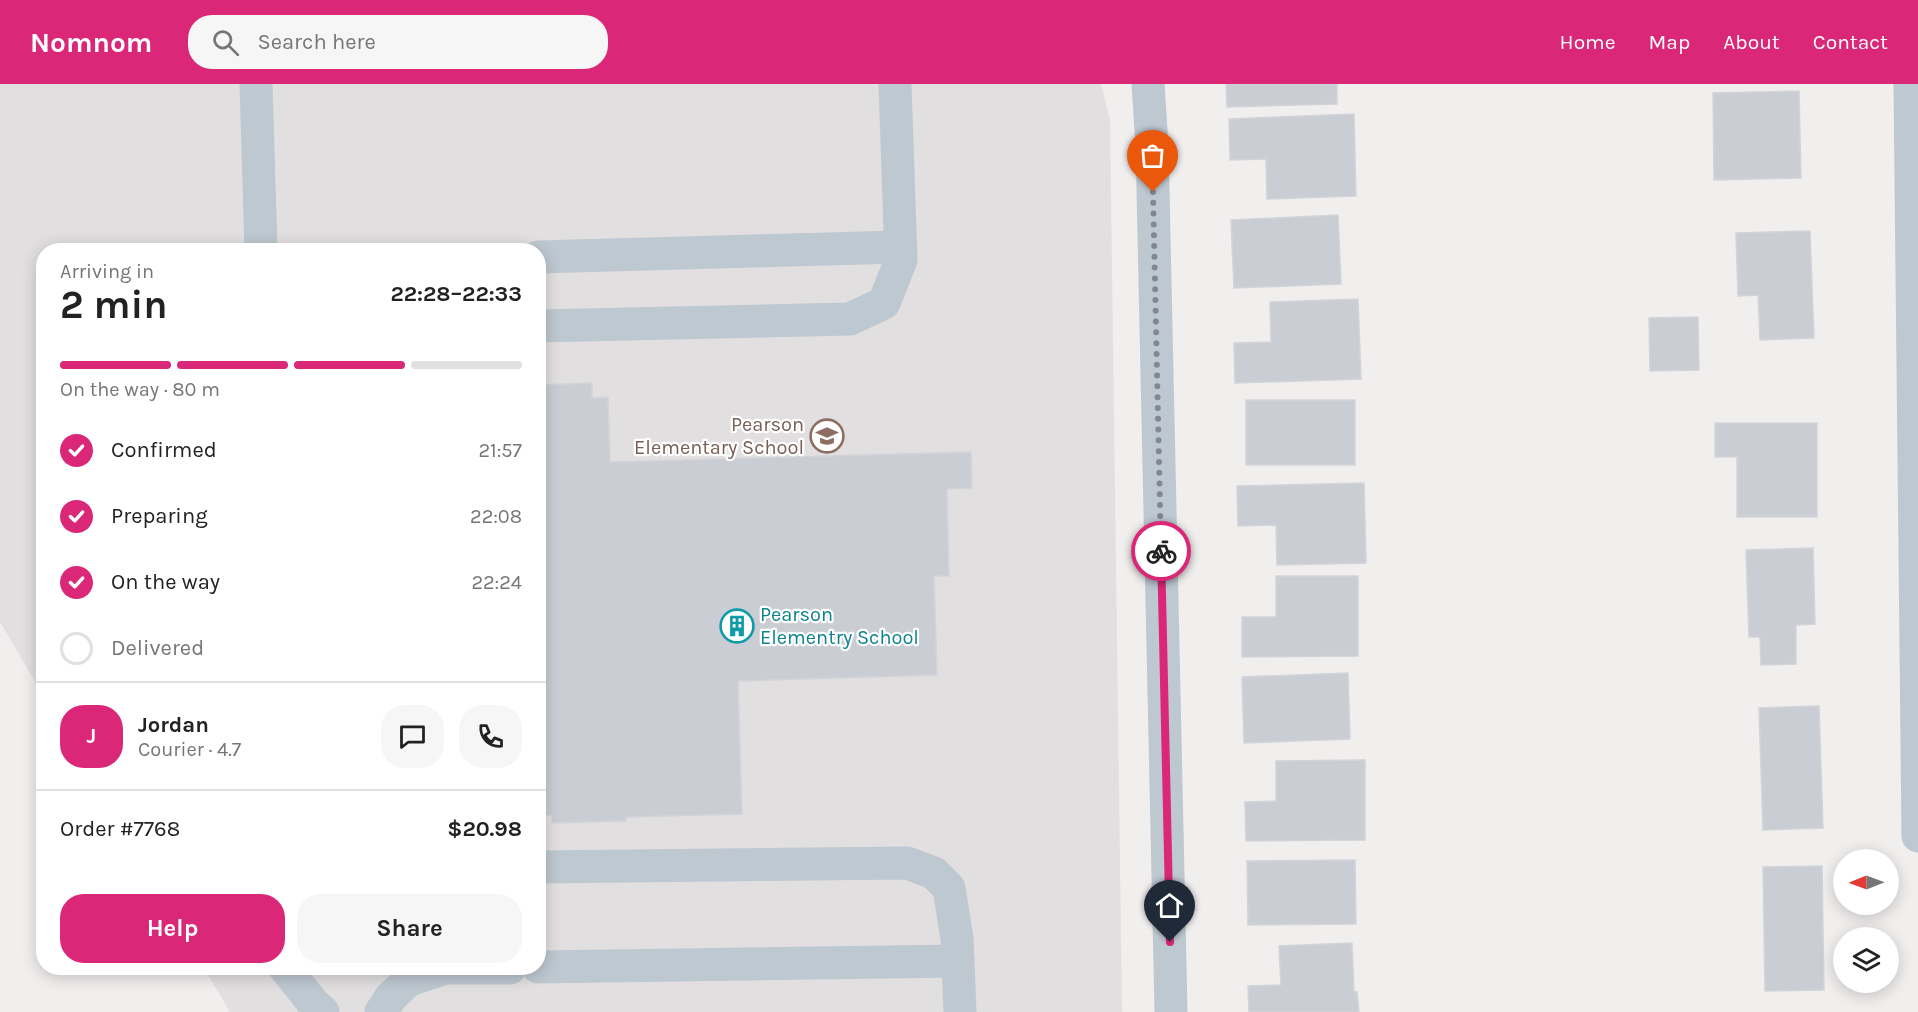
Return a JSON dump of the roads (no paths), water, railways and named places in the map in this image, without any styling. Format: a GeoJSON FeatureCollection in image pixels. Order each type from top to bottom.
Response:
{"type":"FeatureCollection","features":[{"type":"Feature","properties":{"kind":"street"},"geometry":{"type":"LineString","coordinates":[[256,84],[261,243]]}},
{"type":"Feature","properties":{"kind":"street"},"geometry":{"type":"LineString","coordinates":[[546,326],[850,319],[884,303],[901,260],[895,84]]}},
{"type":"Feature","properties":{"kind":"street"},"geometry":{"type":"LineString","coordinates":[[1148,84],[1153,180],[1171,1012]]}},
{"type":"Feature","properties":{"kind":"street"},"geometry":{"type":"LineString","coordinates":[[1910,84],[1918,836]]}},
{"type":"Feature","properties":{"kind":"street"},"geometry":{"type":"LineString","coordinates":[[546,257],[900,247]]}},
{"type":"Feature","properties":{"kind":"street"},"geometry":{"type":"LineString","coordinates":[[546,867],[907,863],[934,873],[949,888],[957,939],[960,1012]]}},
{"type":"Feature","properties":{"kind":"street"},"geometry":{"type":"LineString","coordinates":[[546,967],[958,961]]}},
{"type":"Feature","properties":{"kind":"street"},"geometry":{"type":"LineString","coordinates":[[291,975],[323,1012]]}},
{"type":"Feature","properties":{"kind":"street"},"geometry":{"type":"LineString","coordinates":[[381,1012],[391,997],[409,980],[424,975]]}},
{"type":"Feature","properties":{"kind":"place","name":"Pearson Elementary School"},"geometry":{"type":"Point","coordinates":[827,436]}},
{"type":"Feature","properties":{"kind":"place","name":"Pearson Elementry School"},"geometry":{"type":"Point","coordinates":[737,626]}}]}
